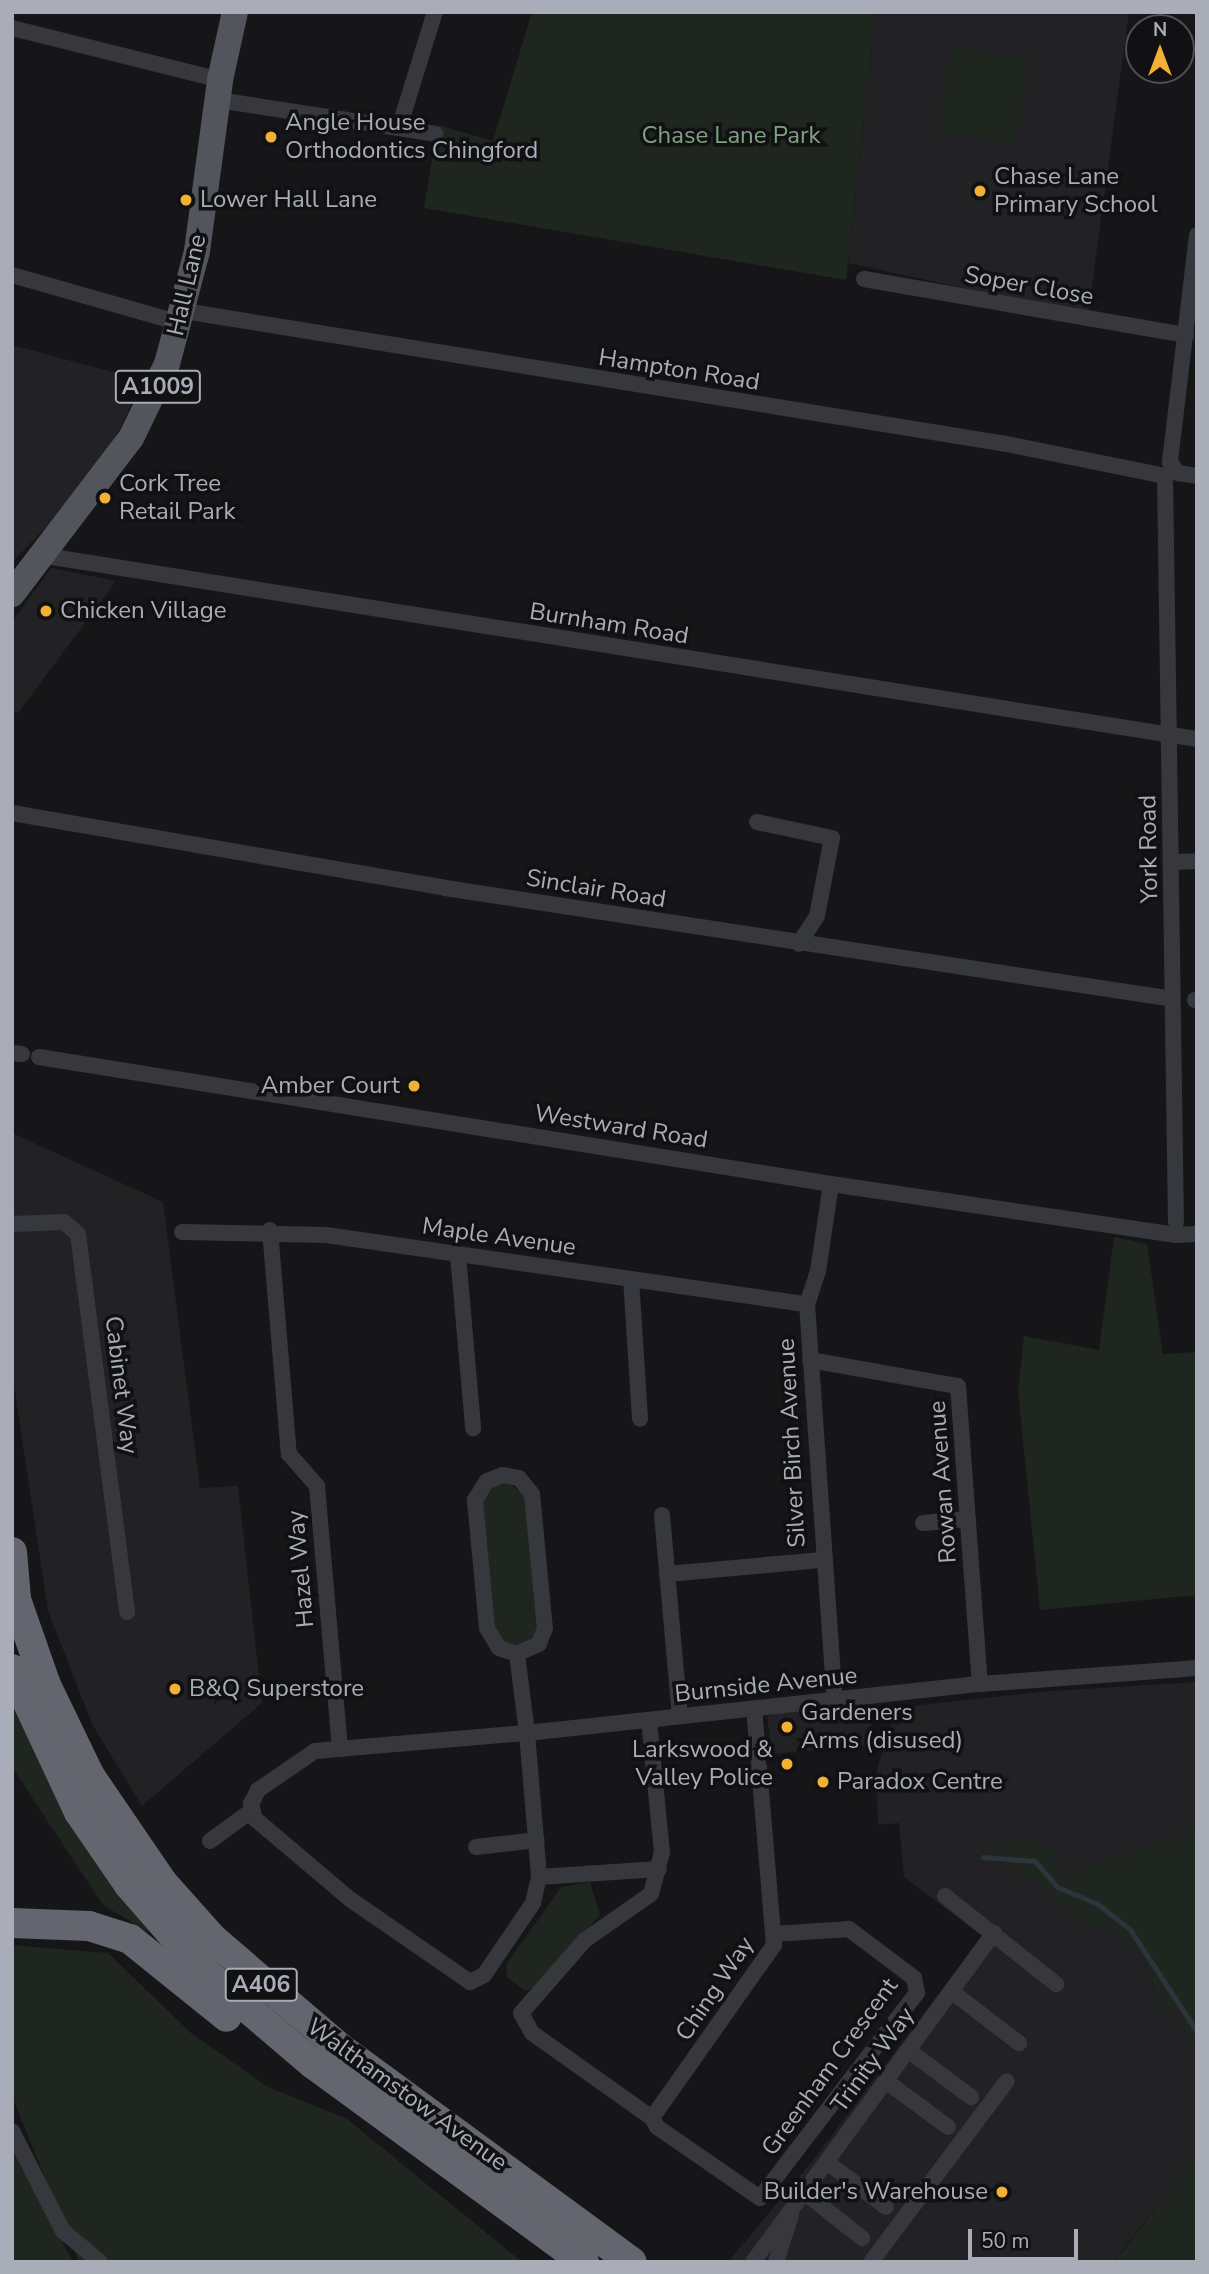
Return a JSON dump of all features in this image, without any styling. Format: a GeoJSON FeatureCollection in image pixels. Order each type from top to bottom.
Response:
{"type":"FeatureCollection","features":[{"type":"Feature","properties":{"kind":"highway","name":"A406"},"geometry":{"type":"LineString","coordinates":[[12,1552],[14,1594]]}},
{"type":"Feature","properties":{"kind":"highway","name":"Walthamstow Avenue"},"geometry":{"type":"LineString","coordinates":[[14,1594],[46,1685],[90,1776],[163,1883],[213,1939],[317,2031],[632,2262]]}},
{"type":"Feature","properties":{"kind":"highway","name":"Walthamstow Avenue"},"geometry":{"type":"LineString","coordinates":[[12,1669],[79,1812],[164,1928],[243,2007],[368,2105],[584,2262]]}},
{"type":"Feature","properties":{"kind":"highway"},"geometry":{"type":"LineString","coordinates":[[12,1923],[89,1926],[130,1939],[266,2050],[331,2095],[368,2105]]}},
{"type":"Feature","properties":{"kind":"main road","name":"Hall Lane"},"geometry":{"type":"LineString","coordinates":[[12,594],[131,438],[156,391],[182,317],[219,90],[235,12]]}},
{"type":"Feature","properties":{"kind":"street"},"geometry":{"type":"LineString","coordinates":[[399,128],[435,12]]}},
{"type":"Feature","properties":{"kind":"street"},"geometry":{"type":"LineString","coordinates":[[12,28],[219,90],[436,134]]}},
{"type":"Feature","properties":{"kind":"street","name":"York Road"},"geometry":{"type":"LineString","coordinates":[[1176,1222],[1168,472],[1197,235]]}},
{"type":"Feature","properties":{"kind":"street","name":"Hampton Road"},"geometry":{"type":"LineString","coordinates":[[12,275],[182,317],[1007,444],[1197,476]]}},
{"type":"Feature","properties":{"kind":"street","name":"Soper Close"},"geometry":{"type":"LineString","coordinates":[[864,279],[1186,335]]}},
{"type":"Feature","properties":{"kind":"street","name":"Burnham Road"},"geometry":{"type":"LineString","coordinates":[[40,555],[1171,738],[1197,739]]}},
{"type":"Feature","properties":{"kind":"street","name":"Sinclair Road"},"geometry":{"type":"LineString","coordinates":[[12,813],[799,944],[1173,999]]}},
{"type":"Feature","properties":{"kind":"street"},"geometry":{"type":"LineString","coordinates":[[757,822],[832,838],[817,916],[799,944]]}},
{"type":"Feature","properties":{"kind":"street"},"geometry":{"type":"LineString","coordinates":[[1172,862],[1197,861]]}},
{"type":"Feature","properties":{"kind":"street","name":"Westward Road"},"geometry":{"type":"LineString","coordinates":[[39,1057],[831,1184],[1176,1236],[1197,1234]]}},
{"type":"Feature","properties":{"kind":"street","name":"Silver Birch Avenue"},"geometry":{"type":"LineString","coordinates":[[831,1184],[818,1271],[807,1304],[822,1560],[835,1701]]}},
{"type":"Feature","properties":{"kind":"street","name":"Cabinet Way"},"geometry":{"type":"LineString","coordinates":[[12,1224],[64,1222],[78,1234],[127,1612]]}},
{"type":"Feature","properties":{"kind":"street","name":"Maple Avenue"},"geometry":{"type":"LineString","coordinates":[[182,1233],[270,1230],[807,1304]]}},
{"type":"Feature","properties":{"kind":"street","name":"Hazel Way"},"geometry":{"type":"LineString","coordinates":[[270,1230],[289,1454],[317,1486],[340,1749]]}},
{"type":"Feature","properties":{"kind":"street"},"geometry":{"type":"LineString","coordinates":[[458,1255],[473,1428]]}},
{"type":"Feature","properties":{"kind":"street"},"geometry":{"type":"LineString","coordinates":[[631,1279],[640,1419]]}},
{"type":"Feature","properties":{"kind":"street","name":"Rowan Avenue"},"geometry":{"type":"LineString","coordinates":[[810,1360],[958,1386],[980,1684]]}},
{"type":"Feature","properties":{"kind":"street"},"geometry":{"type":"LineString","coordinates":[[503,1475],[519,1478],[532,1494],[545,1628],[539,1644],[517,1654],[499,1648],[486,1629],[475,1500],[487,1481],[503,1475]]}},
{"type":"Feature","properties":{"kind":"street"},"geometry":{"type":"LineString","coordinates":[[662,1515],[680,1716]]}},
{"type":"Feature","properties":{"kind":"street"},"geometry":{"type":"LineString","coordinates":[[923,1523],[968,1519]]}},
{"type":"Feature","properties":{"kind":"street"},"geometry":{"type":"LineString","coordinates":[[667,1574],[822,1560]]}},
{"type":"Feature","properties":{"kind":"street"},"geometry":{"type":"LineString","coordinates":[[251,1811],[351,1900],[464,1981],[484,1975],[533,1903],[539,1877],[527,1733],[517,1654]]}},
{"type":"Feature","properties":{"kind":"street","name":"Burnside Avenue"},"geometry":{"type":"LineString","coordinates":[[340,1749],[754,1710],[980,1684],[1197,1668]]}},
{"type":"Feature","properties":{"kind":"street","name":"Ching Way"},"geometry":{"type":"LineString","coordinates":[[653,2118],[771,1950],[773,1934],[754,1710]]}},
{"type":"Feature","properties":{"kind":"street"},"geometry":{"type":"LineString","coordinates":[[649,1720],[659,1869],[643,1904],[585,1940],[521,2013],[522,2020],[532,2033],[653,2118]]}},
{"type":"Feature","properties":{"kind":"street"},"geometry":{"type":"LineString","coordinates":[[210,1841],[251,1811],[258,1790],[307,1752],[340,1749]]}},
{"type":"Feature","properties":{"kind":"street"},"geometry":{"type":"LineString","coordinates":[[476,1847],[537,1840]]}},
{"type":"Feature","properties":{"kind":"street"},"geometry":{"type":"LineString","coordinates":[[539,1877],[659,1869]]}},
{"type":"Feature","properties":{"kind":"street"},"geometry":{"type":"LineString","coordinates":[[945,1896],[1056,1984]]}},
{"type":"Feature","properties":{"kind":"street","name":"Greenham Crescent"},"geometry":{"type":"LineString","coordinates":[[653,2118],[657,2127],[760,2198],[917,1993],[914,1978],[849,1929],[773,1934]]}},
{"type":"Feature","properties":{"kind":"street","name":"Trinity Way"},"geometry":{"type":"LineString","coordinates":[[752,2262],[791,2216],[908,2049],[994,1933]]}},
{"type":"Feature","properties":{"kind":"street"},"geometry":{"type":"LineString","coordinates":[[951,1991],[1019,2043]]}},
{"type":"Feature","properties":{"kind":"street"},"geometry":{"type":"LineString","coordinates":[[908,2049],[971,2097]]}},
{"type":"Feature","properties":{"kind":"street"},"geometry":{"type":"LineString","coordinates":[[886,2081],[948,2127]]}},
{"type":"Feature","properties":{"kind":"street"},"geometry":{"type":"LineString","coordinates":[[871,2262],[1007,2081]]}},
{"type":"Feature","properties":{"kind":"street"},"geometry":{"type":"LineString","coordinates":[[12,2131],[63,2231],[100,2262]]}},
{"type":"Feature","properties":{"kind":"street"},"geometry":{"type":"LineString","coordinates":[[827,2162],[886,2207]]}},
{"type":"Feature","properties":{"kind":"street"},"geometry":{"type":"LineString","coordinates":[[805,2193],[862,2238]]}},
{"type":"Feature","properties":{"kind":"street","name":"Trinity Way"},"geometry":{"type":"LineString","coordinates":[[776,2262],[791,2216]]}},
{"type":"Feature","properties":{"kind":"shaded area","name":"Chase Lane Primary School"},"geometry":{"type":"Polygon","coordinates":[[[876,12],[1129,12],[1125,14],[1125,42],[1088,315],[848,263],[876,12]]]}},
{"type":"Feature","properties":{"kind":"shaded area"},"geometry":{"type":"Polygon","coordinates":[[[12,345],[142,380],[122,425],[82,491],[12,562],[12,345]]]}},
{"type":"Feature","properties":{"kind":"shaded area"},"geometry":{"type":"Polygon","coordinates":[[[51,568],[116,581],[18,713],[12,712],[12,622],[51,568]]]}},
{"type":"Feature","properties":{"kind":"shaded area"},"geometry":{"type":"Polygon","coordinates":[[[12,1133],[163,1202],[200,1488],[238,1486],[262,1703],[142,1806],[93,1726],[48,1611],[12,1372],[12,1133]]]}},
{"type":"Feature","properties":{"kind":"shaded area"},"geometry":{"type":"Polygon","coordinates":[[[1197,1682],[1197,1832],[1059,1877],[1035,1848],[1019,1844],[1090,1923],[1130,1940],[1152,1975],[1157,2008],[1180,2010],[1187,2035],[1197,2045],[1197,2156],[1113,2262],[728,2262],[815,2158],[982,1936],[904,1877],[899,1823],[878,1825],[876,1773],[894,1713],[911,1706],[1052,1691],[1197,1682]]]}},
{"type":"Feature","properties":{"kind":"shaded area"},"geometry":{"type":"Polygon","coordinates":[[[878,1697],[866,1746],[771,1754],[767,1711],[878,1697]]]}},
{"type":"Feature","properties":{"kind":"green space","name":"Chase Lane Park"},"geometry":{"type":"Polygon","coordinates":[[[532,12],[876,12],[846,280],[424,208],[438,125],[493,141],[532,12]]]}},
{"type":"Feature","properties":{"kind":"green space"},"geometry":{"type":"Polygon","coordinates":[[[951,47],[1029,59],[1016,144],[938,132],[951,47]]]}},
{"type":"Feature","properties":{"kind":"green space"},"geometry":{"type":"Polygon","coordinates":[[[1114,1237],[1147,1244],[1163,1354],[1197,1352],[1197,1595],[1040,1610],[1018,1391],[1024,1336],[1099,1350],[1114,1237]]]}},
{"type":"Feature","properties":{"kind":"green space"},"geometry":{"type":"Polygon","coordinates":[[[506,1482],[527,1496],[539,1627],[534,1639],[519,1646],[500,1642],[492,1630],[481,1499],[495,1485],[506,1482]]]}},
{"type":"Feature","properties":{"kind":"green space"},"geometry":{"type":"Polygon","coordinates":[[[12,1698],[150,1930],[148,1932],[103,1905],[12,1767],[12,1698]]]}},
{"type":"Feature","properties":{"kind":"green space"},"geometry":{"type":"Polygon","coordinates":[[[1197,1832],[1197,2045],[1187,2035],[1180,2010],[1157,2008],[1152,1975],[1130,1940],[1090,1923],[987,1847],[1035,1842],[1036,1848],[1052,1848],[1059,1877],[1197,1832]]]}},
{"type":"Feature","properties":{"kind":"green space"},"geometry":{"type":"Polygon","coordinates":[[[590,1882],[600,1915],[535,1987],[525,1991],[507,1977],[506,1965],[561,1887],[590,1882]]]}},
{"type":"Feature","properties":{"kind":"green space"},"geometry":{"type":"Polygon","coordinates":[[[12,1945],[108,1953],[191,2033],[268,2087],[347,2119],[522,2262],[79,2262],[12,2096],[12,1945]]]}},
{"type":"Feature","properties":{"kind":"green space"},"geometry":{"type":"Polygon","coordinates":[[[12,2147],[20,2161],[73,2262],[12,2262],[12,2147]]]}},
{"type":"Feature","properties":{"kind":"green space"},"geometry":{"type":"Polygon","coordinates":[[[1197,2156],[1197,2262],[1114,2262],[1197,2156]]]}},
{"type":"Feature","properties":{"kind":"waterway"},"geometry":{"type":"LineString","coordinates":[[983,1857],[1035,1861],[1058,1887],[1098,1904],[1130,1929],[1197,2031]]}},
{"type":"Feature","properties":{"kind":"place","name":"Angle House Orthodontics Chingford"},"geometry":{"type":"Point","coordinates":[271,137]}},
{"type":"Feature","properties":{"kind":"place","name":"Chase Lane Primary School"},"geometry":{"type":"Point","coordinates":[980,191]}},
{"type":"Feature","properties":{"kind":"place","name":"Lower Hall Lane"},"geometry":{"type":"Point","coordinates":[186,200]}},
{"type":"Feature","properties":{"kind":"place","name":"Cork Tree Retail Park"},"geometry":{"type":"Point","coordinates":[105,498]}},
{"type":"Feature","properties":{"kind":"place","name":"Chicken Village"},"geometry":{"type":"Point","coordinates":[46,611]}},
{"type":"Feature","properties":{"kind":"place","name":"Amber Court"},"geometry":{"type":"Point","coordinates":[414,1086]}},
{"type":"Feature","properties":{"kind":"place","name":"B&Q Superstore"},"geometry":{"type":"Point","coordinates":[175,1689]}},
{"type":"Feature","properties":{"kind":"place","name":"Gardeners Arms (disused)"},"geometry":{"type":"Point","coordinates":[787,1727]}},
{"type":"Feature","properties":{"kind":"place","name":"Larkswood & Valley Police"},"geometry":{"type":"Point","coordinates":[787,1764]}},
{"type":"Feature","properties":{"kind":"place","name":"Paradox Centre"},"geometry":{"type":"Point","coordinates":[823,1782]}},
{"type":"Feature","properties":{"kind":"place","name":"Builder's Warehouse"},"geometry":{"type":"Point","coordinates":[1002,2192]}}]}
